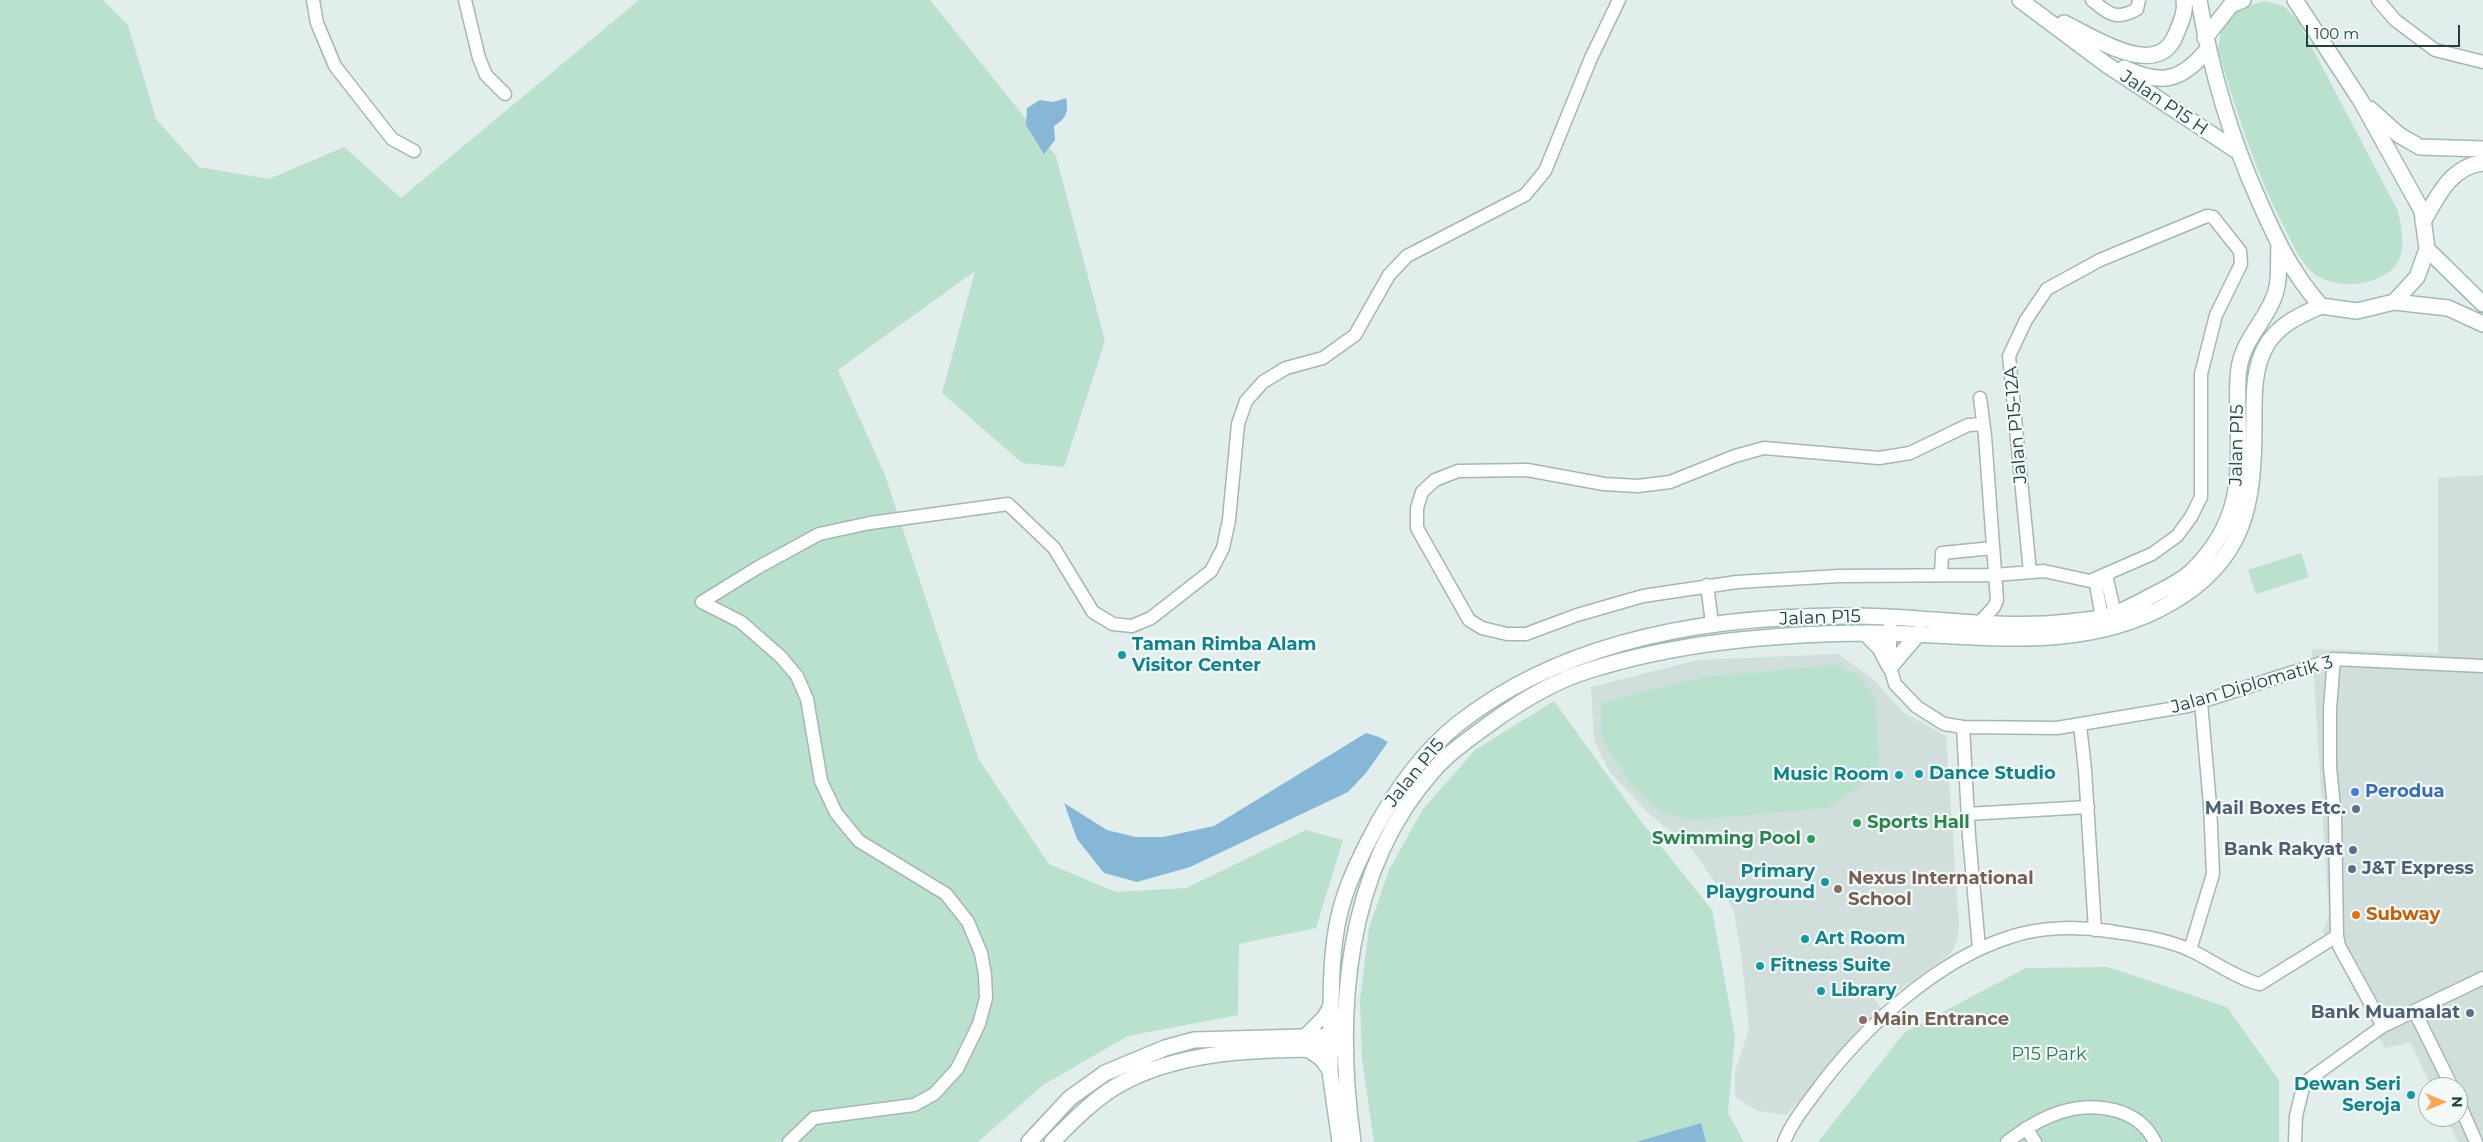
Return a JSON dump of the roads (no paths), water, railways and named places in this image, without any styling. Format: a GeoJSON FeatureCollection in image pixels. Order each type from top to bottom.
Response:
{"type":"FeatureCollection","features":[{"type":"Feature","properties":{"kind":"street"},"geometry":{"type":"LineString","coordinates":[[313,0],[317,23],[335,66],[392,139],[414,151]]}},
{"type":"Feature","properties":{"kind":"street"},"geometry":{"type":"LineString","coordinates":[[465,0],[479,58],[486,75],[505,94]]}},
{"type":"Feature","properties":{"kind":"street"},"geometry":{"type":"LineString","coordinates":[[789,1142],[814,1118],[914,1105],[934,1094],[957,1069],[979,1024],[986,998],[985,975],[981,953],[968,922],[946,894],[859,841],[836,813],[822,781],[807,699],[796,676],[781,657],[741,622],[702,602],[757,568],[819,534],[853,526],[1008,504],[1054,548],[1093,612],[1113,624],[1132,626],[1151,618],[1211,571],[1223,548],[1229,520],[1238,424],[1246,401],[1263,382],[1286,368],[1323,358],[1354,335],[1389,275],[1407,256],[1525,195],[1545,171],[1591,58],[1619,0]]}},
{"type":"Feature","properties":{"kind":"street","name":"Jalan P15 H"},"geometry":{"type":"LineString","coordinates":[[2020,0],[2107,65],[2237,151]]}},
{"type":"Feature","properties":{"kind":"street"},"geometry":{"type":"LineString","coordinates":[[2092,0],[2110,15],[2126,16],[2137,9],[2139,0]]}},
{"type":"Feature","properties":{"kind":"street"},"geometry":{"type":"LineString","coordinates":[[2037,11],[2113,48],[2132,55],[2145,56],[2158,53],[2174,41],[2185,9],[2184,0]]}},
{"type":"Feature","properties":{"kind":"street"},"geometry":{"type":"LineString","coordinates":[[2199,0],[2206,44],[2237,151],[2279,246],[2300,282],[2321,306],[2357,311],[2394,302],[2448,308],[2483,324]]}},
{"type":"Feature","properties":{"kind":"street","name":"Jalan P15 H"},"geometry":{"type":"LineString","coordinates":[[2092,52],[2137,74],[2154,80],[2174,78],[2201,58],[2206,44],[2231,5],[2243,0]]}},
{"type":"Feature","properties":{"kind":"street"},"geometry":{"type":"LineString","coordinates":[[2295,0],[2361,101],[2422,211],[2427,249],[2417,277],[2394,302]]}},
{"type":"Feature","properties":{"kind":"street"},"geometry":{"type":"LineString","coordinates":[[2378,0],[2395,20],[2436,50],[2483,62]]}},
{"type":"Feature","properties":{"kind":"street"},"geometry":{"type":"LineString","coordinates":[[2361,101],[2399,135],[2420,147],[2483,149]]}},
{"type":"Feature","properties":{"kind":"street"},"geometry":{"type":"LineString","coordinates":[[2423,222],[2440,193],[2457,172],[2475,164],[2483,163]]}},
{"type":"Feature","properties":{"kind":"street","name":"Jalan P15-12A"},"geometry":{"type":"LineString","coordinates":[[2030,572],[2009,356],[2026,320],[2047,289],[2100,260],[2207,216],[2213,217],[2240,251],[2242,258],[2241,264],[2216,315],[2201,374],[2201,497],[2191,517],[2177,536],[2152,554],[2100,577]]}},
{"type":"Feature","properties":{"kind":"street","name":"Jalan P15"},"geometry":{"type":"LineString","coordinates":[[1340,1142],[1330,1072],[1331,1003],[1339,917],[1354,869],[1384,812],[1422,760],[1458,724],[1536,675],[1608,647],[1669,630],[1712,623],[1860,616],[2030,625],[2108,616],[2181,581],[2210,552],[2223,534],[2237,491],[2240,463],[2237,374],[2247,342],[2277,290],[2279,246]]}},
{"type":"Feature","properties":{"kind":"street"},"geometry":{"type":"LineString","coordinates":[[2427,249],[2483,304]]}},
{"type":"Feature","properties":{"kind":"street","name":"Jalan P15"},"geometry":{"type":"LineString","coordinates":[[1353,1142],[1346,1043],[1350,962],[1356,923],[1371,871],[1386,836],[1434,769],[1465,741],[1541,690],[1584,672],[1678,648],[1770,639],[1865,633],[1920,633],[2032,639],[2065,638],[2136,621],[2156,612],[2201,582],[2218,566],[2242,527],[2250,500],[2254,462],[2254,388],[2259,363],[2267,343],[2282,327],[2299,316],[2321,306]]}},
{"type":"Feature","properties":{"kind":"street"},"geometry":{"type":"LineString","coordinates":[[1979,623],[1994,607],[1997,600],[1980,398]]}},
{"type":"Feature","properties":{"kind":"street"},"geometry":{"type":"LineString","coordinates":[[1983,424],[1968,425],[1910,453],[1879,458],[1764,448],[1735,456],[1702,472],[1670,482],[1638,486],[1604,484],[1527,470],[1458,471],[1435,480],[1422,492],[1417,508],[1417,528],[1448,586],[1469,620],[1482,628],[1507,634],[1526,634],[1577,615],[1635,598],[1708,585],[1839,576],[1995,575],[2044,571],[2071,579],[2090,581],[2100,577],[2108,616]]}},
{"type":"Feature","properties":{"kind":"street"},"geometry":{"type":"LineString","coordinates":[[1941,575],[1942,553],[1993,548]]}},
{"type":"Feature","properties":{"kind":"street"},"geometry":{"type":"LineString","coordinates":[[1708,585],[1712,623]]}},
{"type":"Feature","properties":{"kind":"street","name":"Jalan Diplomatik 3"},"geometry":{"type":"LineString","coordinates":[[1890,618],[1890,667],[1895,684],[1917,707],[1944,724],[1963,727],[2057,728],[2188,706],[2334,659],[2483,666]]}},
{"type":"Feature","properties":{"kind":"street"},"geometry":{"type":"LineString","coordinates":[[1865,633],[1880,648],[1890,667],[1920,633]]}},
{"type":"Feature","properties":{"kind":"street"},"geometry":{"type":"LineString","coordinates":[[2334,659],[2330,709],[2330,767],[2335,816],[2337,936],[2339,946],[2383,1026]]}},
{"type":"Feature","properties":{"kind":"street"},"geometry":{"type":"LineString","coordinates":[[1536,675],[1541,690]]}},
{"type":"Feature","properties":{"kind":"street"},"geometry":{"type":"LineString","coordinates":[[2190,950],[2212,877],[2210,805],[2201,702]]}},
{"type":"Feature","properties":{"kind":"street"},"geometry":{"type":"LineString","coordinates":[[2080,725],[2088,807],[2095,930]]}},
{"type":"Feature","properties":{"kind":"street"},"geometry":{"type":"LineString","coordinates":[[1963,727],[1967,814],[1979,948]]}},
{"type":"Feature","properties":{"kind":"street"},"geometry":{"type":"LineString","coordinates":[[1967,814],[2088,807]]}},
{"type":"Feature","properties":{"kind":"street"},"geometry":{"type":"LineString","coordinates":[[1784,1142],[1798,1116],[1832,1069],[1875,1024],[1927,982],[1979,948],[2011,936],[2034,931],[2095,930],[2138,936],[2190,950],[2260,984],[2337,936]]}},
{"type":"Feature","properties":{"kind":"street"},"geometry":{"type":"LineString","coordinates":[[2296,1142],[2296,1116],[2304,1083],[2383,1026],[2483,978]]}},
{"type":"Feature","properties":{"kind":"street"},"geometry":{"type":"LineString","coordinates":[[1052,1142],[1072,1122],[1114,1087],[1155,1068],[1198,1058],[1304,1042],[1324,1016],[1331,1003]]}},
{"type":"Feature","properties":{"kind":"street"},"geometry":{"type":"LineString","coordinates":[[2415,1012],[2447,1077]]}},
{"type":"Feature","properties":{"kind":"street"},"geometry":{"type":"LineString","coordinates":[[1029,1142],[1070,1098],[1105,1073],[1134,1060],[1194,1040],[1346,1043]]}},
{"type":"Feature","properties":{"kind":"street"},"geometry":{"type":"LineString","coordinates":[[1304,1042],[1330,1072]]}},
{"type":"Feature","properties":{"kind":"street"},"geometry":{"type":"LineString","coordinates":[[2007,1142],[2026,1128],[2060,1112],[2095,1107],[2124,1112],[2144,1126],[2155,1142]]}},
{"type":"Feature","properties":{"kind":"street"},"geometry":{"type":"LineString","coordinates":[[2468,1124],[2476,1142]]}},
{"type":"Feature","properties":{"kind":"street"},"geometry":{"type":"LineString","coordinates":[[2026,1128],[2035,1142]]}},
{"type":"Feature","properties":{"kind":"water"},"geometry":{"type":"Polygon","coordinates":[[[1066,98],[1066,115],[1054,126],[1055,140],[1044,154],[1026,125],[1027,108],[1040,100],[1053,102],[1066,98]]]}},
{"type":"Feature","properties":{"kind":"water"},"geometry":{"type":"Polygon","coordinates":[[[1366,733],[1388,742],[1366,773],[1348,792],[1190,867],[1137,882],[1104,873],[1077,839],[1064,803],[1107,830],[1135,837],[1163,837],[1214,826],[1366,733]]]}},
{"type":"Feature","properties":{"kind":"water"},"geometry":{"type":"Polygon","coordinates":[[[1701,1123],[1706,1142],[1636,1142],[1701,1123]]]}},
{"type":"Feature","properties":{"kind":"place","name":"Taman Rimba Alam Visitor Center"},"geometry":{"type":"Point","coordinates":[1122,655]}},
{"type":"Feature","properties":{"kind":"place","name":"Dance Studio"},"geometry":{"type":"Point","coordinates":[1919,774]}},
{"type":"Feature","properties":{"kind":"place","name":"Music Room"},"geometry":{"type":"Point","coordinates":[1899,775]}},
{"type":"Feature","properties":{"kind":"place","name":"Perodua"},"geometry":{"type":"Point","coordinates":[2355,792]}},
{"type":"Feature","properties":{"kind":"place","name":"Mail Boxes Etc."},"geometry":{"type":"Point","coordinates":[2356,809]}},
{"type":"Feature","properties":{"kind":"place","name":"Sports Hall"},"geometry":{"type":"Point","coordinates":[1857,823]}},
{"type":"Feature","properties":{"kind":"place","name":"Swimming Pool"},"geometry":{"type":"Point","coordinates":[1811,839]}},
{"type":"Feature","properties":{"kind":"place","name":"Bank Rakyat"},"geometry":{"type":"Point","coordinates":[2353,850]}},
{"type":"Feature","properties":{"kind":"place","name":"J&T Express"},"geometry":{"type":"Point","coordinates":[2352,869]}},
{"type":"Feature","properties":{"kind":"place","name":"Primary Playground"},"geometry":{"type":"Point","coordinates":[1825,882]}},
{"type":"Feature","properties":{"kind":"place","name":"Nexus International School"},"geometry":{"type":"Point","coordinates":[1838,889]}},
{"type":"Feature","properties":{"kind":"place","name":"Subway"},"geometry":{"type":"Point","coordinates":[2356,915]}},
{"type":"Feature","properties":{"kind":"place","name":"Art Room"},"geometry":{"type":"Point","coordinates":[1805,939]}},
{"type":"Feature","properties":{"kind":"place","name":"Fitness Suite"},"geometry":{"type":"Point","coordinates":[1760,966]}},
{"type":"Feature","properties":{"kind":"place","name":"Library"},"geometry":{"type":"Point","coordinates":[1821,991]}},
{"type":"Feature","properties":{"kind":"place","name":"Bank Muamalat"},"geometry":{"type":"Point","coordinates":[2470,1013]}},
{"type":"Feature","properties":{"kind":"place","name":"Main Entrance"},"geometry":{"type":"Point","coordinates":[1863,1020]}},
{"type":"Feature","properties":{"kind":"place","name":"Dewan Seri Seroja"},"geometry":{"type":"Point","coordinates":[2411,1095]}},
{"type":"Feature","properties":{"kind":"park label","name":"P15 Park"},"geometry":{"type":"Point","coordinates":[2049,1055]}}]}
